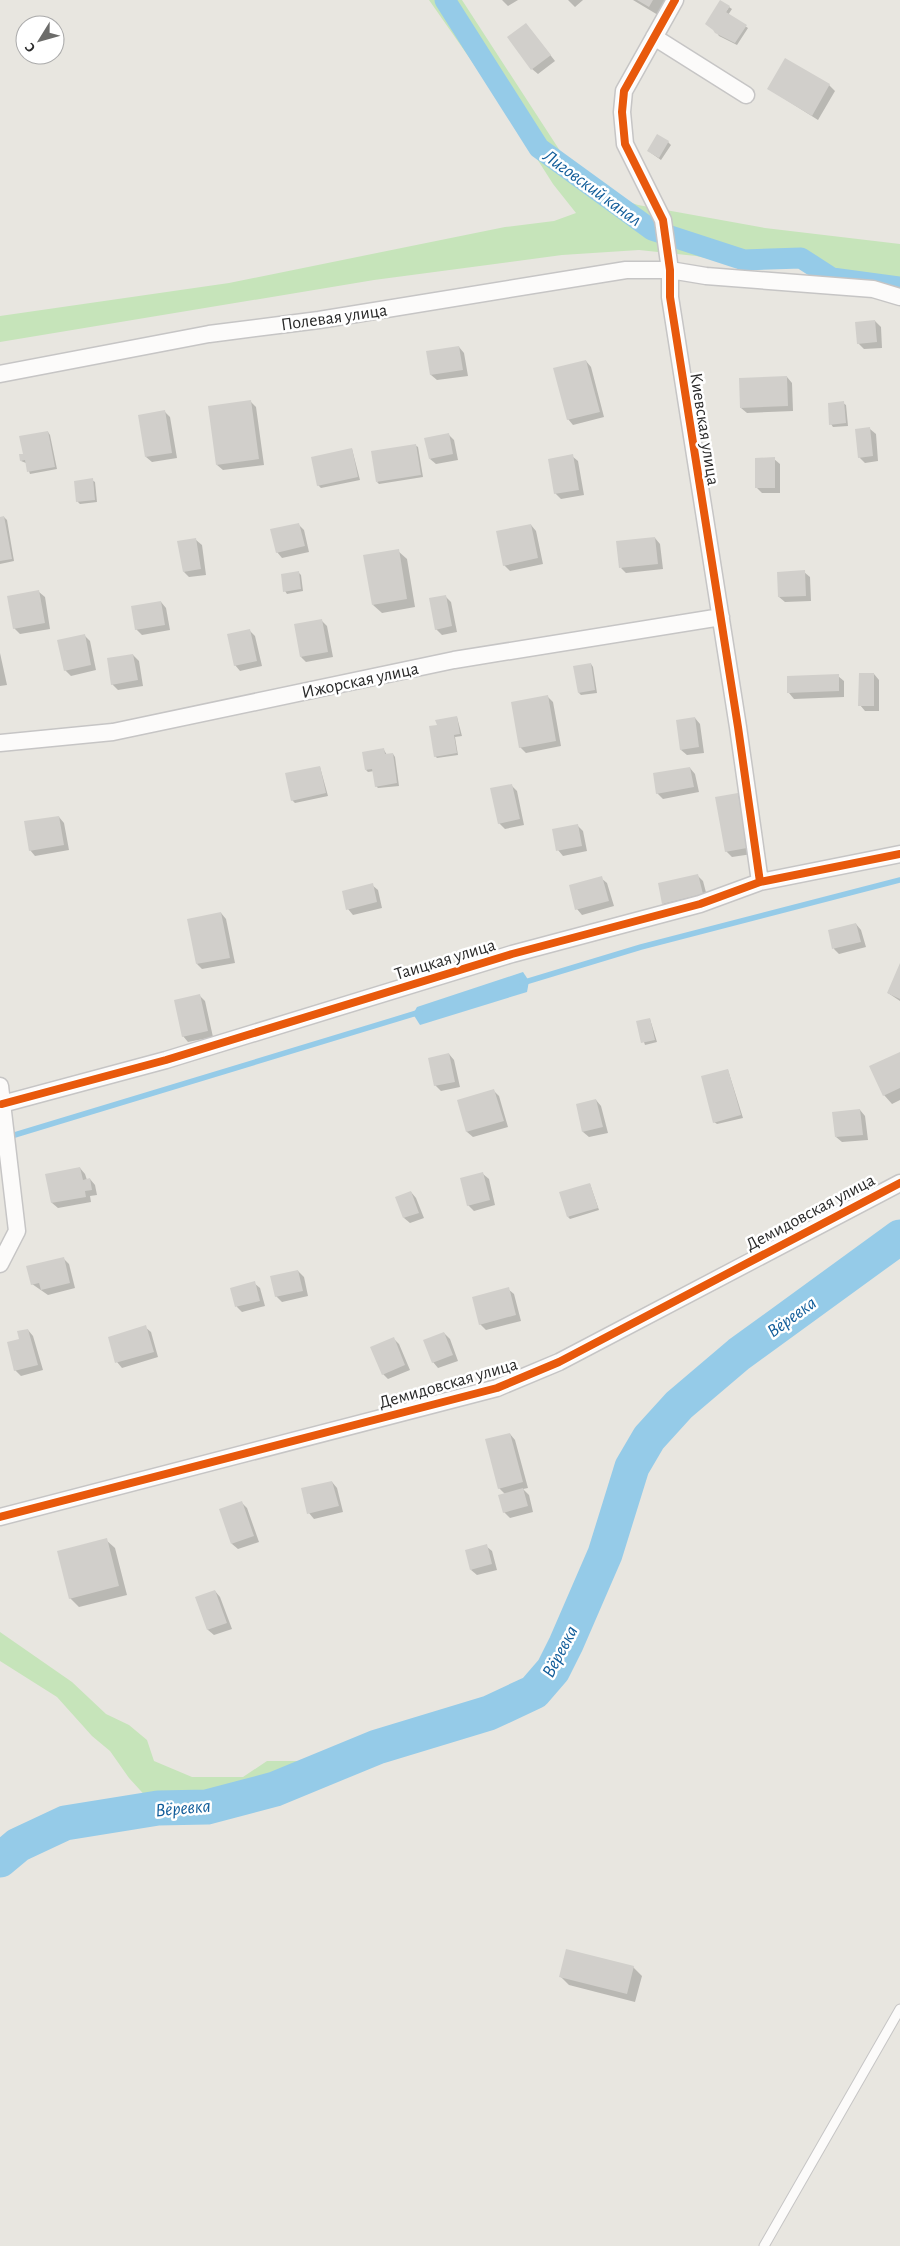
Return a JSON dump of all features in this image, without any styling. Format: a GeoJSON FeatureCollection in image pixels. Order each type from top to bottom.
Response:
{"type":"FeatureCollection","features":[{"type":"Feature","properties":{"kind":"street","name":"Киевская улица"},"geometry":{"type":"LineString","coordinates":[[675,0],[624,91],[622,112],[625,144],[663,220],[670,270],[670,297],[721,617],[760,882]]}},
{"type":"Feature","properties":{"kind":"street"},"geometry":{"type":"LineString","coordinates":[[654,38],[746,95]]}},
{"type":"Feature","properties":{"kind":"street","name":"Полевая улица"},"geometry":{"type":"LineString","coordinates":[[0,374],[209,334],[319,320],[626,270],[670,270],[706,276],[874,289],[900,297]]}},
{"type":"Feature","properties":{"kind":"street","name":"Ижорская улица"},"geometry":{"type":"LineString","coordinates":[[0,743],[113,732],[454,660],[721,617]]}},
{"type":"Feature","properties":{"kind":"street","name":"Таицкая улица"},"geometry":{"type":"LineString","coordinates":[[2,1104],[166,1060],[512,954],[700,904],[760,882],[900,854]]}},
{"type":"Feature","properties":{"kind":"street"},"geometry":{"type":"LineString","coordinates":[[0,1086],[16,1231],[0,1264]]}},
{"type":"Feature","properties":{"kind":"street","name":"Демидовская улица"},"geometry":{"type":"LineString","coordinates":[[0,1517],[497,1388],[559,1362],[900,1183]]}},
{"type":"Feature","properties":{"kind":"lane"},"geometry":{"type":"LineString","coordinates":[[764,2246],[900,2008]]}},
{"type":"Feature","properties":{"kind":"green space"},"geometry":{"type":"Polygon","coordinates":[[[429,0],[462,0],[564,157],[620,199],[638,205],[765,228],[900,244],[900,286],[798,266],[749,267],[696,256],[639,250],[562,255],[374,280],[0,342],[0,316],[229,283],[505,227],[554,221],[576,213],[553,184],[508,113],[429,0]]]}},
{"type":"Feature","properties":{"kind":"green space"},"geometry":{"type":"Polygon","coordinates":[[[0,1632],[72,1682],[106,1714],[129,1725],[147,1740],[154,1761],[192,1777],[243,1777],[267,1761],[303,1761],[373,1733],[407,1722],[419,1742],[341,1769],[295,1789],[213,1812],[161,1813],[129,1778],[110,1751],[92,1736],[57,1697],[0,1661],[0,1632]]]}},
{"type":"Feature","properties":{"kind":"water"},"geometry":{"type":"Polygon","coordinates":[[[523,972],[529,981],[527,992],[420,1025],[413,1014],[417,1007],[523,972]]]}},
{"type":"Feature","properties":{"kind":"building"},"geometry":{"type":"Polygon","coordinates":[[[637,0],[653,0],[649,7],[637,0]]]}},
{"type":"Feature","properties":{"kind":"building"},"geometry":{"type":"Polygon","coordinates":[[[720,0],[730,6],[726,12],[747,25],[735,43],[715,33],[705,24],[720,0]]]}},
{"type":"Feature","properties":{"kind":"building"},"geometry":{"type":"Polygon","coordinates":[[[526,23],[551,55],[531,70],[507,37],[526,23]]]}},
{"type":"Feature","properties":{"kind":"building"},"geometry":{"type":"Polygon","coordinates":[[[785,58],[830,84],[812,116],[767,89],[785,58]]]}},
{"type":"Feature","properties":{"kind":"building"},"geometry":{"type":"Polygon","coordinates":[[[657,134],[669,141],[659,158],[647,151],[657,134]]]}},
{"type":"Feature","properties":{"kind":"building"},"geometry":{"type":"Polygon","coordinates":[[[875,320],[877,342],[857,344],[855,322],[875,320]]]}},
{"type":"Feature","properties":{"kind":"building"},"geometry":{"type":"Polygon","coordinates":[[[459,346],[463,370],[430,375],[426,351],[459,346]]]}},
{"type":"Feature","properties":{"kind":"building"},"geometry":{"type":"Polygon","coordinates":[[[586,360],[600,412],[567,420],[553,368],[586,360]]]}},
{"type":"Feature","properties":{"kind":"building"},"geometry":{"type":"Polygon","coordinates":[[[787,376],[788,406],[740,408],[739,378],[787,376]]]}},
{"type":"Feature","properties":{"kind":"building"},"geometry":{"type":"Polygon","coordinates":[[[251,400],[259,459],[216,465],[208,406],[251,400]]]}},
{"type":"Feature","properties":{"kind":"building"},"geometry":{"type":"Polygon","coordinates":[[[844,401],[846,423],[829,425],[828,403],[844,401]]]}},
{"type":"Feature","properties":{"kind":"building"},"geometry":{"type":"Polygon","coordinates":[[[165,410],[172,453],[145,457],[138,415],[165,410]]]}},
{"type":"Feature","properties":{"kind":"building"},"geometry":{"type":"Polygon","coordinates":[[[870,427],[873,456],[858,458],[855,429],[870,427]]]}},
{"type":"Feature","properties":{"kind":"building"},"geometry":{"type":"Polygon","coordinates":[[[48,431],[55,467],[27,472],[25,460],[20,461],[19,454],[23,454],[19,436],[48,431]]]}},
{"type":"Feature","properties":{"kind":"building"},"geometry":{"type":"Polygon","coordinates":[[[449,433],[453,454],[429,459],[424,438],[449,433]]]}},
{"type":"Feature","properties":{"kind":"building"},"geometry":{"type":"Polygon","coordinates":[[[416,444],[421,475],[376,482],[371,451],[416,444]]]}},
{"type":"Feature","properties":{"kind":"building"},"geometry":{"type":"Polygon","coordinates":[[[352,448],[358,477],[317,486],[311,457],[352,448]]]}},
{"type":"Feature","properties":{"kind":"building"},"geometry":{"type":"Polygon","coordinates":[[[573,454],[579,490],[554,494],[548,459],[573,454]]]}},
{"type":"Feature","properties":{"kind":"building"},"geometry":{"type":"Polygon","coordinates":[[[775,457],[775,488],[755,488],[755,458],[775,457]]]}},
{"type":"Feature","properties":{"kind":"building"},"geometry":{"type":"Polygon","coordinates":[[[93,478],[95,500],[76,502],[74,481],[93,478]]]}},
{"type":"Feature","properties":{"kind":"building"},"geometry":{"type":"Polygon","coordinates":[[[4,516],[12,559],[0,561],[0,517],[4,516]]]}},
{"type":"Feature","properties":{"kind":"building"},"geometry":{"type":"Polygon","coordinates":[[[299,523],[305,546],[276,553],[270,529],[299,523]]]}},
{"type":"Feature","properties":{"kind":"building"},"geometry":{"type":"Polygon","coordinates":[[[531,524],[538,558],[503,566],[496,531],[531,524]]]}},
{"type":"Feature","properties":{"kind":"building"},"geometry":{"type":"Polygon","coordinates":[[[655,537],[658,564],[619,568],[616,541],[655,537]]]}},
{"type":"Feature","properties":{"kind":"building"},"geometry":{"type":"Polygon","coordinates":[[[196,538],[201,569],[183,572],[177,541],[196,538]]]}},
{"type":"Feature","properties":{"kind":"building"},"geometry":{"type":"Polygon","coordinates":[[[399,549],[407,599],[372,605],[363,555],[399,549]]]}},
{"type":"Feature","properties":{"kind":"building"},"geometry":{"type":"Polygon","coordinates":[[[805,570],[806,596],[778,597],[777,572],[805,570]]]}},
{"type":"Feature","properties":{"kind":"building"},"geometry":{"type":"Polygon","coordinates":[[[299,571],[301,589],[283,592],[281,574],[299,571]]]}},
{"type":"Feature","properties":{"kind":"building"},"geometry":{"type":"Polygon","coordinates":[[[39,590],[45,623],[13,629],[7,596],[39,590]]]}},
{"type":"Feature","properties":{"kind":"building"},"geometry":{"type":"Polygon","coordinates":[[[446,595],[452,626],[435,630],[429,598],[446,595]]]}},
{"type":"Feature","properties":{"kind":"building"},"geometry":{"type":"Polygon","coordinates":[[[161,601],[165,625],[135,630],[131,606],[161,601]]]}},
{"type":"Feature","properties":{"kind":"building"},"geometry":{"type":"Polygon","coordinates":[[[322,619],[328,652],[300,657],[294,624],[322,619]]]}},
{"type":"Feature","properties":{"kind":"building"},"geometry":{"type":"Polygon","coordinates":[[[250,629],[257,661],[234,666],[227,634],[250,629]]]}},
{"type":"Feature","properties":{"kind":"building"},"geometry":{"type":"Polygon","coordinates":[[[85,634],[91,665],[64,671],[57,640],[85,634]]]}},
{"type":"Feature","properties":{"kind":"building"},"geometry":{"type":"Polygon","coordinates":[[[133,654],[138,680],[111,685],[107,658],[133,654]]]}},
{"type":"Feature","properties":{"kind":"building"},"geometry":{"type":"Polygon","coordinates":[[[591,663],[595,690],[578,693],[573,666],[591,663]]]}},
{"type":"Feature","properties":{"kind":"building"},"geometry":{"type":"Polygon","coordinates":[[[859,673],[874,673],[874,706],[858,706],[859,673]]]}},
{"type":"Feature","properties":{"kind":"building"},"geometry":{"type":"Polygon","coordinates":[[[839,674],[839,691],[787,693],[787,676],[839,674]]]}},
{"type":"Feature","properties":{"kind":"building"},"geometry":{"type":"Polygon","coordinates":[[[548,695],[556,741],[519,748],[511,702],[548,695]]]}},
{"type":"Feature","properties":{"kind":"building"},"geometry":{"type":"Polygon","coordinates":[[[457,716],[460,734],[454,735],[457,753],[434,757],[429,726],[437,725],[435,720],[457,716]]]}},
{"type":"Feature","properties":{"kind":"building"},"geometry":{"type":"Polygon","coordinates":[[[695,717],[699,747],[680,750],[676,720],[695,717]]]}},
{"type":"Feature","properties":{"kind":"building"},"geometry":{"type":"Polygon","coordinates":[[[384,748],[385,754],[393,753],[397,783],[375,787],[372,769],[365,770],[362,752],[384,748]]]}},
{"type":"Feature","properties":{"kind":"building"},"geometry":{"type":"Polygon","coordinates":[[[320,766],[326,793],[291,801],[285,773],[320,766]]]}},
{"type":"Feature","properties":{"kind":"building"},"geometry":{"type":"Polygon","coordinates":[[[690,767],[694,787],[656,794],[653,773],[690,767]]]}},
{"type":"Feature","properties":{"kind":"building"},"geometry":{"type":"Polygon","coordinates":[[[512,784],[520,819],[498,824],[490,788],[512,784]]]}},
{"type":"Feature","properties":{"kind":"building"},"geometry":{"type":"Polygon","coordinates":[[[738,793],[747,848],[725,852],[715,797],[738,793]]]}},
{"type":"Feature","properties":{"kind":"building"},"geometry":{"type":"Polygon","coordinates":[[[59,816],[64,845],[29,851],[24,821],[59,816]]]}},
{"type":"Feature","properties":{"kind":"building"},"geometry":{"type":"Polygon","coordinates":[[[578,824],[582,846],[556,851],[552,829],[578,824]]]}},
{"type":"Feature","properties":{"kind":"building"},"geometry":{"type":"Polygon","coordinates":[[[698,874],[703,894],[662,904],[658,883],[698,874]]]}},
{"type":"Feature","properties":{"kind":"building"},"geometry":{"type":"Polygon","coordinates":[[[602,876],[609,901],[575,910],[569,885],[602,876]]]}},
{"type":"Feature","properties":{"kind":"building"},"geometry":{"type":"Polygon","coordinates":[[[373,883],[377,902],[346,910],[342,891],[373,883]]]}},
{"type":"Feature","properties":{"kind":"building"},"geometry":{"type":"Polygon","coordinates":[[[221,912],[230,958],[196,964],[187,919],[221,912]]]}},
{"type":"Feature","properties":{"kind":"building"},"geometry":{"type":"Polygon","coordinates":[[[856,923],[861,942],[832,949],[828,930],[856,923]]]}},
{"type":"Feature","properties":{"kind":"building"},"geometry":{"type":"Polygon","coordinates":[[[900,963],[900,999],[887,993],[900,963]]]}},
{"type":"Feature","properties":{"kind":"building"},"geometry":{"type":"Polygon","coordinates":[[[200,994],[208,1031],[182,1037],[174,1000],[200,994]]]}},
{"type":"Feature","properties":{"kind":"building"},"geometry":{"type":"Polygon","coordinates":[[[650,1018],[655,1040],[641,1043],[636,1021],[650,1018]]]}},
{"type":"Feature","properties":{"kind":"building"},"geometry":{"type":"Polygon","coordinates":[[[900,1052],[900,1088],[883,1096],[869,1066],[900,1052]]]}},
{"type":"Feature","properties":{"kind":"building"},"geometry":{"type":"Polygon","coordinates":[[[449,1053],[455,1082],[434,1086],[428,1058],[449,1053]]]}},
{"type":"Feature","properties":{"kind":"building"},"geometry":{"type":"Polygon","coordinates":[[[728,1069],[741,1115],[713,1123],[701,1076],[728,1069]]]}},
{"type":"Feature","properties":{"kind":"building"},"geometry":{"type":"Polygon","coordinates":[[[494,1089],[504,1121],[466,1132],[457,1100],[494,1089]]]}},
{"type":"Feature","properties":{"kind":"building"},"geometry":{"type":"Polygon","coordinates":[[[596,1099],[603,1127],[582,1132],[576,1104],[596,1099]]]}},
{"type":"Feature","properties":{"kind":"building"},"geometry":{"type":"Polygon","coordinates":[[[860,1109],[863,1135],[835,1137],[832,1112],[860,1109]]]}},
{"type":"Feature","properties":{"kind":"building"},"geometry":{"type":"Polygon","coordinates":[[[80,1167],[83,1180],[90,1178],[92,1190],[85,1191],[86,1197],[51,1203],[45,1174],[80,1167]]]}},
{"type":"Feature","properties":{"kind":"building"},"geometry":{"type":"Polygon","coordinates":[[[483,1172],[490,1200],[467,1206],[460,1178],[483,1172]]]}},
{"type":"Feature","properties":{"kind":"building"},"geometry":{"type":"Polygon","coordinates":[[[590,1183],[598,1208],[567,1217],[559,1192],[590,1183]]]}},
{"type":"Feature","properties":{"kind":"building"},"geometry":{"type":"Polygon","coordinates":[[[411,1191],[419,1213],[403,1218],[395,1197],[411,1191]]]}},
{"type":"Feature","properties":{"kind":"building"},"geometry":{"type":"Polygon","coordinates":[[[64,1257],[70,1283],[41,1290],[39,1283],[31,1285],[26,1266],[64,1257]]]}},
{"type":"Feature","properties":{"kind":"building"},"geometry":{"type":"Polygon","coordinates":[[[298,1270],[303,1291],[275,1297],[270,1276],[298,1270]]]}},
{"type":"Feature","properties":{"kind":"building"},"geometry":{"type":"Polygon","coordinates":[[[255,1281],[260,1301],[235,1307],[230,1288],[255,1281]]]}},
{"type":"Feature","properties":{"kind":"building"},"geometry":{"type":"Polygon","coordinates":[[[509,1287],[516,1315],[479,1325],[472,1297],[509,1287]]]}},
{"type":"Feature","properties":{"kind":"building"},"geometry":{"type":"Polygon","coordinates":[[[146,1325],[154,1352],[115,1363],[108,1337],[146,1325]]]}},
{"type":"Feature","properties":{"kind":"building"},"geometry":{"type":"Polygon","coordinates":[[[28,1329],[38,1365],[14,1371],[7,1342],[19,1339],[17,1331],[28,1329]]]}},
{"type":"Feature","properties":{"kind":"building"},"geometry":{"type":"Polygon","coordinates":[[[444,1332],[453,1355],[432,1363],[423,1340],[444,1332]]]}},
{"type":"Feature","properties":{"kind":"building"},"geometry":{"type":"Polygon","coordinates":[[[394,1337],[405,1365],[382,1375],[370,1347],[394,1337]]]}},
{"type":"Feature","properties":{"kind":"building"},"geometry":{"type":"Polygon","coordinates":[[[510,1433],[523,1482],[498,1489],[485,1439],[510,1433]]]}},
{"type":"Feature","properties":{"kind":"building"},"geometry":{"type":"Polygon","coordinates":[[[332,1481],[339,1506],[307,1514],[301,1488],[332,1481]]]}},
{"type":"Feature","properties":{"kind":"building"},"geometry":{"type":"Polygon","coordinates":[[[523,1488],[528,1506],[503,1513],[498,1495],[523,1488]]]}},
{"type":"Feature","properties":{"kind":"building"},"geometry":{"type":"Polygon","coordinates":[[[242,1501],[254,1536],[231,1544],[219,1509],[242,1501]]]}},
{"type":"Feature","properties":{"kind":"building"},"geometry":{"type":"Polygon","coordinates":[[[107,1538],[119,1586],[69,1599],[57,1551],[107,1538]]]}},
{"type":"Feature","properties":{"kind":"building"},"geometry":{"type":"Polygon","coordinates":[[[487,1544],[492,1564],[470,1570],[465,1550],[487,1544]]]}},
{"type":"Feature","properties":{"kind":"building"},"geometry":{"type":"Polygon","coordinates":[[[215,1590],[227,1623],[207,1630],[195,1597],[215,1590]]]}},
{"type":"Feature","properties":{"kind":"building"},"geometry":{"type":"Polygon","coordinates":[[[566,1949],[634,1966],[627,1994],[559,1977],[566,1949]]]}},
{"type":"Feature","properties":{"kind":"waterway","name":"Лиговский канал"},"geometry":{"type":"LineString","coordinates":[[445,0],[539,148],[652,230],[744,260],[801,258],[832,278],[900,287]]}},
{"type":"Feature","properties":{"kind":"waterway"},"geometry":{"type":"LineString","coordinates":[[522,983],[641,947],[900,880]]}},
{"type":"Feature","properties":{"kind":"waterway"},"geometry":{"type":"LineString","coordinates":[[8,1137],[420,1012]]}},
{"type":"Feature","properties":{"kind":"waterway","name":"Вёревка"},"geometry":{"type":"LineString","coordinates":[[0,1860],[18,1845],[65,1823],[158,1808],[207,1807],[275,1789],[377,1747],[489,1713],[534,1692],[553,1670],[566,1644],[605,1554],[632,1467],[649,1438],[679,1405],[739,1354],[900,1237]]}},
{"type":"Feature","properties":{"kind":"cycle path"},"geometry":{"type":"LineString","coordinates":[[675,0],[624,91],[622,112],[625,144],[663,220],[670,270],[670,297],[738,727],[760,882]]}},
{"type":"Feature","properties":{"kind":"cycle path"},"geometry":{"type":"LineString","coordinates":[[2,1104],[166,1060],[512,954],[700,904],[760,882],[900,854]]}},
{"type":"Feature","properties":{"kind":"cycle path"},"geometry":{"type":"LineString","coordinates":[[0,1517],[497,1388],[559,1362],[900,1183]]}}]}
